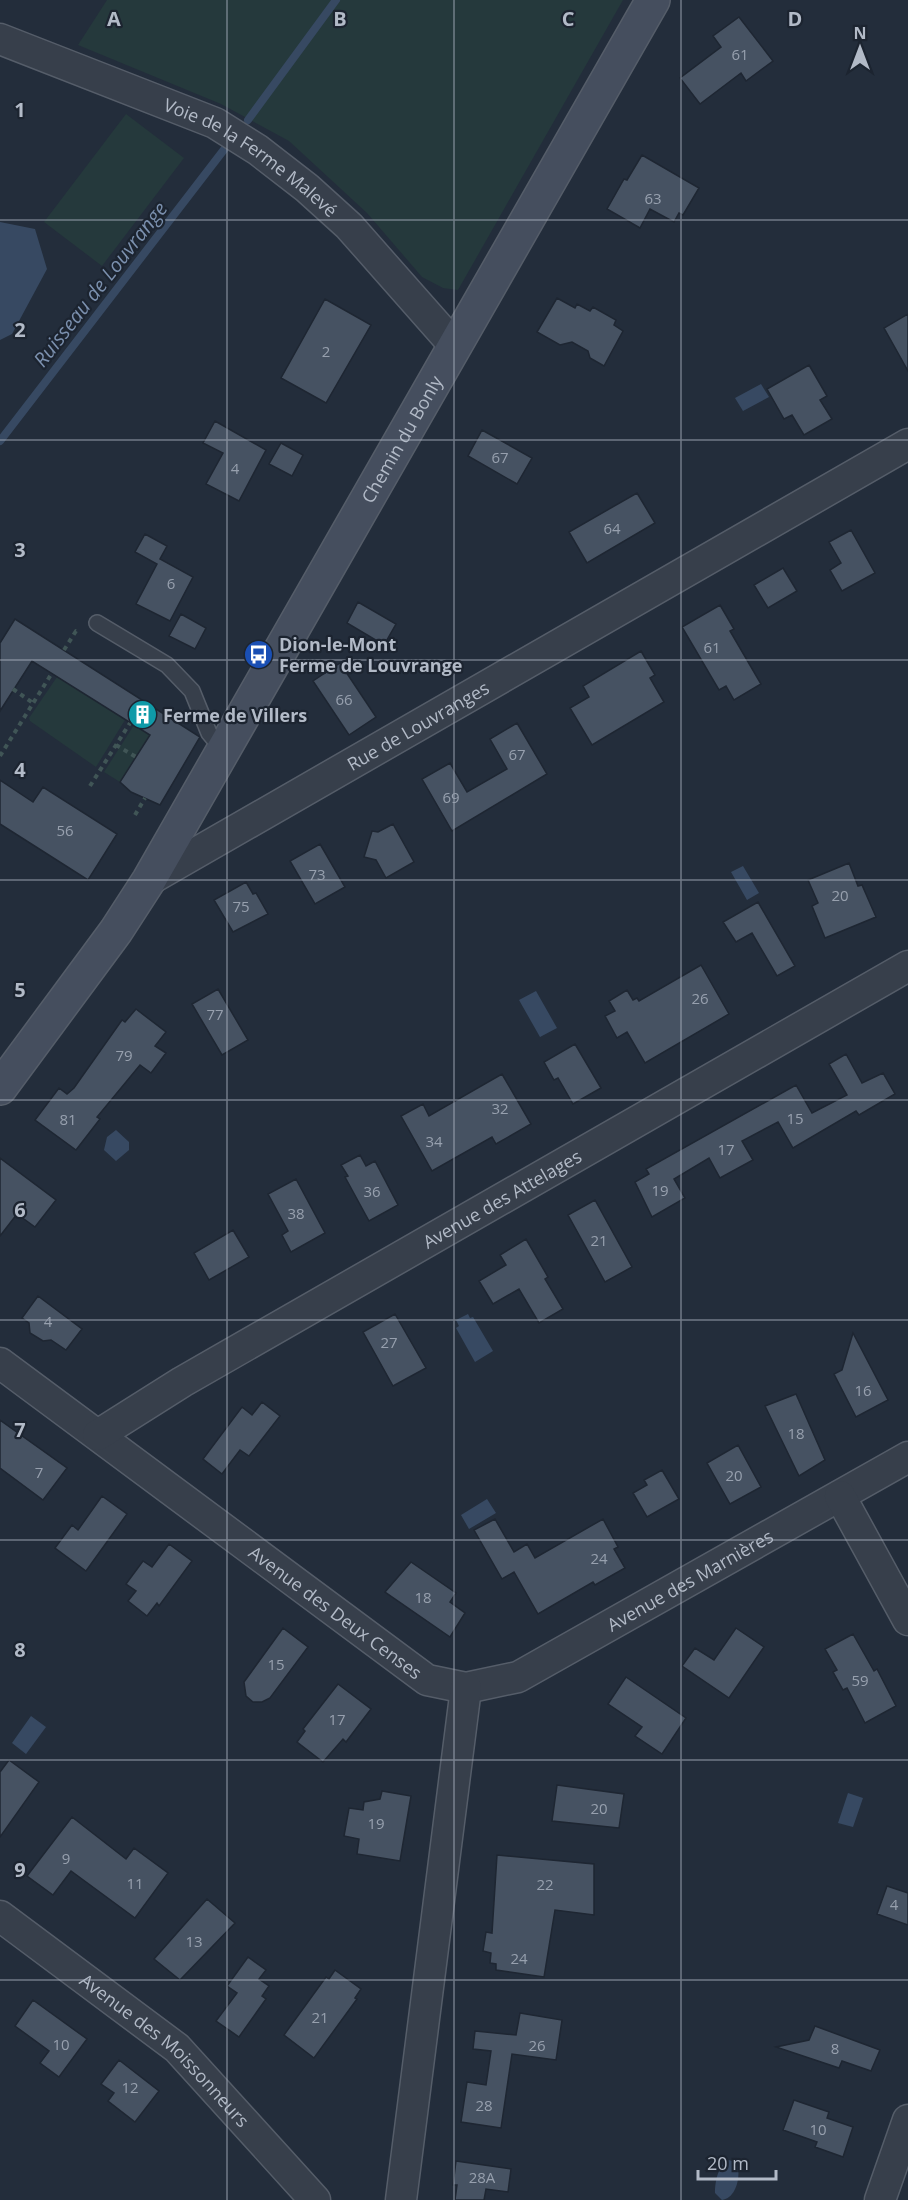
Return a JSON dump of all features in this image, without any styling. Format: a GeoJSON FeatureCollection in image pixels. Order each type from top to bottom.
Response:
{"type":"FeatureCollection","features":[{"type":"Feature","properties":{"kind":"street","name":"Chemin du Bonly"},"geometry":{"type":"LineString","coordinates":[[149,880],[652,0]]}},
{"type":"Feature","properties":{"kind":"street","name":"Voie de la Ferme Malevé"},"geometry":{"type":"LineString","coordinates":[[0,39],[215,123],[258,150],[350,225],[454,345]]}},
{"type":"Feature","properties":{"kind":"street","name":"Rue de Louvranges"},"geometry":{"type":"LineString","coordinates":[[0,1088],[116,932],[149,880],[908,444]]}},
{"type":"Feature","properties":{"kind":"street","name":"Avenue des Attelages"},"geometry":{"type":"LineString","coordinates":[[98,1435],[192,1376],[908,966]]}},
{"type":"Feature","properties":{"kind":"street","name":"Avenue des Deux Censes"},"geometry":{"type":"LineString","coordinates":[[0,1363],[427,1680],[466,1688]]}},
{"type":"Feature","properties":{"kind":"street","name":"Avenue des Marnières"},"geometry":{"type":"LineString","coordinates":[[466,1688],[518,1677],[908,1457]]}},
{"type":"Feature","properties":{"kind":"street"},"geometry":{"type":"LineString","coordinates":[[840,1496],[908,1620]]}},
{"type":"Feature","properties":{"kind":"street"},"geometry":{"type":"LineString","coordinates":[[401,2200],[466,1688]]}},
{"type":"Feature","properties":{"kind":"street","name":"Avenue des Moissonneurs"},"geometry":{"type":"LineString","coordinates":[[0,1916],[177,2048],[315,2200]]}},
{"type":"Feature","properties":{"kind":"street"},"geometry":{"type":"LineString","coordinates":[[880,2200],[902,2158],[908,2120]]}},
{"type":"Feature","properties":{"kind":"lane"},"geometry":{"type":"LineString","coordinates":[[97,623],[167,665],[192,691],[209,733],[224,752]]}},
{"type":"Feature","properties":{"kind":"path"},"geometry":{"type":"LineString","coordinates":[[0,756],[52,674]]}},
{"type":"Feature","properties":{"kind":"path"},"geometry":{"type":"LineString","coordinates":[[14,689],[33,703]]}},
{"type":"Feature","properties":{"kind":"path"},"geometry":{"type":"LineString","coordinates":[[90,786],[129,723]]}},
{"type":"Feature","properties":{"kind":"path"},"geometry":{"type":"LineString","coordinates":[[116,745],[136,757]]}},
{"type":"Feature","properties":{"kind":"path"},"geometry":{"type":"LineString","coordinates":[[135,815],[145,798]]}},
{"type":"Feature","properties":{"kind":"green space"},"geometry":{"type":"Polygon","coordinates":[[[107,0],[623,0],[458,290],[443,288],[422,277],[367,213],[289,141],[221,104],[78,45],[107,0]]]}},
{"type":"Feature","properties":{"kind":"green space"},"geometry":{"type":"Polygon","coordinates":[[[126,114],[184,158],[102,266],[44,222],[126,114]]]}},
{"type":"Feature","properties":{"kind":"green space"},"geometry":{"type":"Polygon","coordinates":[[[57,677],[125,720],[96,767],[30,721],[29,718],[57,677]]]}},
{"type":"Feature","properties":{"kind":"green space"},"geometry":{"type":"Polygon","coordinates":[[[134,725],[150,736],[120,782],[104,772],[134,725]]]}},
{"type":"Feature","properties":{"kind":"water"},"geometry":{"type":"Polygon","coordinates":[[[0,222],[35,229],[47,269],[12,334],[0,340],[0,222]]]}},
{"type":"Feature","properties":{"kind":"water"},"geometry":{"type":"Polygon","coordinates":[[[761,384],[769,397],[743,411],[735,398],[761,384]]]}},
{"type":"Feature","properties":{"kind":"water"},"geometry":{"type":"Polygon","coordinates":[[[743,866],[759,893],[747,900],[731,872],[743,866]]]}},
{"type":"Feature","properties":{"kind":"water"},"geometry":{"type":"Polygon","coordinates":[[[536,991],[557,1028],[540,1037],[519,1000],[536,991]]]}},
{"type":"Feature","properties":{"kind":"water"},"geometry":{"type":"Polygon","coordinates":[[[116,1130],[129,1142],[129,1150],[116,1161],[104,1150],[107,1137],[116,1130]]]}},
{"type":"Feature","properties":{"kind":"water"},"geometry":{"type":"Polygon","coordinates":[[[468,1314],[470,1318],[473,1317],[493,1351],[475,1362],[456,1328],[459,1326],[456,1320],[468,1314]]]}},
{"type":"Feature","properties":{"kind":"water"},"geometry":{"type":"Polygon","coordinates":[[[487,1499],[496,1513],[469,1529],[461,1515],[487,1499]]]}},
{"type":"Feature","properties":{"kind":"water"},"geometry":{"type":"Polygon","coordinates":[[[31,1716],[46,1727],[26,1754],[12,1743],[31,1716]]]}},
{"type":"Feature","properties":{"kind":"water"},"geometry":{"type":"Polygon","coordinates":[[[848,1793],[863,1798],[853,1827],[838,1823],[848,1793]]]}},
{"type":"Feature","properties":{"kind":"water"},"geometry":{"type":"Polygon","coordinates":[[[729,2160],[737,2163],[737,2185],[731,2195],[722,2200],[715,2193],[716,2184],[722,2165],[729,2160]]]}},
{"type":"Feature","properties":{"kind":"building"},"geometry":{"type":"Polygon","coordinates":[[[739,17],[773,61],[746,81],[741,73],[700,104],[680,78],[721,47],[713,36],[739,17]]]}},
{"type":"Feature","properties":{"kind":"building"},"geometry":{"type":"Polygon","coordinates":[[[642,155],[699,188],[683,215],[679,213],[674,222],[650,209],[640,228],[607,209],[624,179],[627,180],[642,155]]]}},
{"type":"Feature","properties":{"kind":"building"},"geometry":{"type":"Polygon","coordinates":[[[557,298],[575,308],[577,304],[590,311],[593,307],[616,320],[614,325],[623,331],[604,366],[590,358],[588,351],[572,342],[560,345],[537,332],[557,298]]]}},
{"type":"Feature","properties":{"kind":"building"},"geometry":{"type":"Polygon","coordinates":[[[325,299],[371,325],[326,403],[281,378],[325,299]]]}},
{"type":"Feature","properties":{"kind":"building"},"geometry":{"type":"Polygon","coordinates":[[[908,314],[908,371],[884,328],[908,314]]]}},
{"type":"Feature","properties":{"kind":"building"},"geometry":{"type":"Polygon","coordinates":[[[809,365],[827,396],[820,400],[832,419],[804,435],[792,415],[784,419],[767,389],[809,365]]]}},
{"type":"Feature","properties":{"kind":"building"},"geometry":{"type":"Polygon","coordinates":[[[215,421],[266,450],[239,501],[206,484],[223,453],[203,443],[215,421]]]}},
{"type":"Feature","properties":{"kind":"building"},"geometry":{"type":"Polygon","coordinates":[[[482,430],[532,458],[517,484],[468,456],[482,430]]]}},
{"type":"Feature","properties":{"kind":"building"},"geometry":{"type":"Polygon","coordinates":[[[281,443],[303,455],[292,476],[269,464],[281,443]]]}},
{"type":"Feature","properties":{"kind":"building"},"geometry":{"type":"Polygon","coordinates":[[[637,493],[655,523],[587,563],[569,532],[637,493]]]}},
{"type":"Feature","properties":{"kind":"building"},"geometry":{"type":"Polygon","coordinates":[[[851,530],[875,573],[842,591],[830,570],[841,563],[829,542],[851,530]]]}},
{"type":"Feature","properties":{"kind":"building"},"geometry":{"type":"Polygon","coordinates":[[[145,534],[167,546],[160,559],[193,577],[170,621],[136,604],[157,564],[135,552],[145,534]]]}},
{"type":"Feature","properties":{"kind":"building"},"geometry":{"type":"Polygon","coordinates":[[[783,568],[797,591],[768,608],[754,585],[783,568]]]}},
{"type":"Feature","properties":{"kind":"building"},"geometry":{"type":"Polygon","coordinates":[[[358,602],[396,624],[384,645],[347,623],[358,602]]]}},
{"type":"Feature","properties":{"kind":"building"},"geometry":{"type":"Polygon","coordinates":[[[720,605],[734,629],[730,631],[761,684],[734,700],[726,686],[719,690],[682,627],[720,605]]]}},
{"type":"Feature","properties":{"kind":"building"},"geometry":{"type":"Polygon","coordinates":[[[181,614],[206,628],[195,649],[169,636],[181,614]]]}},
{"type":"Feature","properties":{"kind":"building","name":"Ferme de Villers"},"geometry":{"type":"Polygon","coordinates":[[[15,619],[200,737],[160,805],[131,792],[120,782],[150,735],[32,661],[0,711],[0,643],[15,619]]]}},
{"type":"Feature","properties":{"kind":"building"},"geometry":{"type":"Polygon","coordinates":[[[641,651],[655,675],[650,678],[664,702],[592,745],[570,708],[589,697],[583,686],[641,651]]]}},
{"type":"Feature","properties":{"kind":"building"},"geometry":{"type":"Polygon","coordinates":[[[340,663],[376,717],[349,735],[313,681],[340,663]]]}},
{"type":"Feature","properties":{"kind":"building"},"geometry":{"type":"Polygon","coordinates":[[[517,723],[547,774],[452,831],[422,779],[450,763],[467,792],[507,769],[490,739],[517,723]]]}},
{"type":"Feature","properties":{"kind":"building"},"geometry":{"type":"Polygon","coordinates":[[[0,780],[33,802],[43,787],[117,834],[88,880],[0,824],[0,780]]]}},
{"type":"Feature","properties":{"kind":"building"},"geometry":{"type":"Polygon","coordinates":[[[393,824],[414,862],[386,878],[376,860],[364,857],[372,831],[378,832],[393,824]]]}},
{"type":"Feature","properties":{"kind":"building"},"geometry":{"type":"Polygon","coordinates":[[[320,844],[345,887],[315,904],[290,861],[320,844]]]}},
{"type":"Feature","properties":{"kind":"building"},"geometry":{"type":"Polygon","coordinates":[[[849,863],[858,886],[862,885],[876,917],[825,938],[812,906],[818,903],[808,880],[849,863]]]}},
{"type":"Feature","properties":{"kind":"building"},"geometry":{"type":"Polygon","coordinates":[[[246,882],[253,894],[256,893],[268,914],[233,932],[214,900],[246,882]]]}},
{"type":"Feature","properties":{"kind":"building"},"geometry":{"type":"Polygon","coordinates":[[[758,902],[795,966],[777,976],[752,933],[736,942],[723,922],[758,902]]]}},
{"type":"Feature","properties":{"kind":"building"},"geometry":{"type":"Polygon","coordinates":[[[701,965],[729,1014],[645,1063],[627,1032],[617,1038],[605,1016],[615,1011],[609,1001],[627,990],[633,1000],[637,998],[639,1001],[701,965]]]}},
{"type":"Feature","properties":{"kind":"building"},"geometry":{"type":"Polygon","coordinates":[[[218,989],[248,1040],[222,1055],[192,1004],[218,989]]]}},
{"type":"Feature","properties":{"kind":"building"},"geometry":{"type":"Polygon","coordinates":[[[136,1009],[166,1032],[155,1046],[166,1053],[151,1073],[140,1065],[97,1117],[100,1119],[76,1150],[35,1120],[59,1088],[67,1094],[74,1088],[122,1020],[125,1022],[136,1009]]]}},
{"type":"Feature","properties":{"kind":"building"},"geometry":{"type":"Polygon","coordinates":[[[575,1044],[601,1088],[573,1104],[558,1078],[554,1080],[544,1062],[575,1044]]]}},
{"type":"Feature","properties":{"kind":"building"},"geometry":{"type":"Polygon","coordinates":[[[846,1054],[862,1083],[883,1073],[895,1094],[859,1115],[856,1111],[793,1148],[778,1122],[742,1141],[753,1160],[720,1178],[709,1158],[674,1179],[685,1198],[652,1217],[635,1182],[649,1174],[646,1169],[796,1085],[812,1113],[847,1095],[829,1064],[846,1054]]]}},
{"type":"Feature","properties":{"kind":"building"},"geometry":{"type":"Polygon","coordinates":[[[502,1074],[531,1124],[496,1144],[492,1137],[432,1171],[401,1116],[423,1104],[429,1116],[502,1074]]]}},
{"type":"Feature","properties":{"kind":"building"},"geometry":{"type":"Polygon","coordinates":[[[360,1155],[366,1166],[375,1161],[398,1205],[369,1221],[341,1165],[360,1155]]]}},
{"type":"Feature","properties":{"kind":"building"},"geometry":{"type":"Polygon","coordinates":[[[0,1158],[56,1200],[35,1227],[17,1214],[0,1236],[0,1158]]]}},
{"type":"Feature","properties":{"kind":"building"},"geometry":{"type":"Polygon","coordinates":[[[296,1179],[325,1233],[291,1252],[282,1235],[288,1231],[268,1194],[296,1179]]]}},
{"type":"Feature","properties":{"kind":"building"},"geometry":{"type":"Polygon","coordinates":[[[595,1200],[632,1267],[605,1282],[568,1215],[595,1200]]]}},
{"type":"Feature","properties":{"kind":"building"},"geometry":{"type":"Polygon","coordinates":[[[233,1230],[249,1257],[209,1280],[194,1253],[233,1230]]]}},
{"type":"Feature","properties":{"kind":"building"},"geometry":{"type":"Polygon","coordinates":[[[526,1239],[548,1277],[545,1279],[563,1309],[539,1323],[519,1289],[493,1304],[479,1281],[506,1265],[500,1255],[526,1239]]]}},
{"type":"Feature","properties":{"kind":"building"},"geometry":{"type":"Polygon","coordinates":[[[38,1296],[82,1329],[66,1350],[51,1340],[43,1341],[30,1333],[29,1323],[22,1318],[38,1296]]]}},
{"type":"Feature","properties":{"kind":"building"},"geometry":{"type":"Polygon","coordinates":[[[395,1314],[426,1368],[393,1386],[363,1332],[395,1314]]]}},
{"type":"Feature","properties":{"kind":"building"},"geometry":{"type":"Polygon","coordinates":[[[853,1333],[888,1400],[856,1417],[834,1374],[842,1370],[853,1333]]]}},
{"type":"Feature","properties":{"kind":"building"},"geometry":{"type":"Polygon","coordinates":[[[796,1394],[825,1460],[799,1476],[765,1406],[796,1394]]]}},
{"type":"Feature","properties":{"kind":"building"},"geometry":{"type":"Polygon","coordinates":[[[262,1402],[280,1416],[249,1456],[240,1450],[222,1474],[203,1459],[242,1407],[252,1415],[262,1402]]]}},
{"type":"Feature","properties":{"kind":"building"},"geometry":{"type":"Polygon","coordinates":[[[0,1420],[67,1468],[43,1500],[0,1468],[0,1420]]]}},
{"type":"Feature","properties":{"kind":"building"},"geometry":{"type":"Polygon","coordinates":[[[738,1445],[761,1487],[730,1504],[707,1463],[738,1445]]]}},
{"type":"Feature","properties":{"kind":"building"},"geometry":{"type":"Polygon","coordinates":[[[662,1470],[679,1499],[647,1517],[633,1493],[647,1485],[644,1480],[662,1470]]]}},
{"type":"Feature","properties":{"kind":"building"},"geometry":{"type":"Polygon","coordinates":[[[102,1496],[127,1514],[86,1571],[55,1548],[72,1525],[78,1530],[102,1496]]]}},
{"type":"Feature","properties":{"kind":"building"},"geometry":{"type":"Polygon","coordinates":[[[495,1519],[514,1552],[527,1544],[535,1558],[603,1519],[618,1547],[614,1549],[625,1568],[595,1585],[593,1582],[538,1614],[514,1572],[502,1579],[474,1530],[495,1519]]]}},
{"type":"Feature","properties":{"kind":"building"},"geometry":{"type":"Polygon","coordinates":[[[169,1544],[192,1561],[159,1606],[157,1603],[147,1616],[128,1601],[136,1591],[126,1584],[143,1561],[152,1567],[169,1544]]]}},
{"type":"Feature","properties":{"kind":"building"},"geometry":{"type":"Polygon","coordinates":[[[411,1562],[456,1593],[450,1602],[465,1613],[450,1637],[385,1592],[411,1562]]]}},
{"type":"Feature","properties":{"kind":"building"},"geometry":{"type":"Polygon","coordinates":[[[283,1628],[308,1647],[270,1698],[262,1702],[253,1702],[246,1696],[244,1682],[283,1628]]]}},
{"type":"Feature","properties":{"kind":"building"},"geometry":{"type":"Polygon","coordinates":[[[736,1628],[764,1647],[729,1698],[682,1666],[695,1648],[714,1660],[736,1628]]]}},
{"type":"Feature","properties":{"kind":"building"},"geometry":{"type":"Polygon","coordinates":[[[853,1634],[874,1671],[877,1669],[896,1706],[865,1723],[847,1688],[843,1690],[833,1672],[837,1670],[825,1649],[853,1634]]]}},
{"type":"Feature","properties":{"kind":"building"},"geometry":{"type":"Polygon","coordinates":[[[626,1677],[686,1718],[662,1754],[635,1736],[642,1727],[608,1704],[626,1677]]]}},
{"type":"Feature","properties":{"kind":"building"},"geometry":{"type":"Polygon","coordinates":[[[338,1684],[371,1709],[346,1742],[343,1739],[323,1762],[297,1742],[305,1731],[303,1729],[338,1684]]]}},
{"type":"Feature","properties":{"kind":"building"},"geometry":{"type":"Polygon","coordinates":[[[9,1760],[39,1782],[0,1837],[0,1772],[9,1760]]]}},
{"type":"Feature","properties":{"kind":"building"},"geometry":{"type":"Polygon","coordinates":[[[557,1785],[624,1794],[619,1828],[552,1821],[557,1785]]]}},
{"type":"Feature","properties":{"kind":"building"},"geometry":{"type":"Polygon","coordinates":[[[382,1791],[411,1796],[400,1861],[357,1854],[359,1839],[344,1836],[349,1808],[363,1810],[364,1802],[380,1799],[382,1791]]]}},
{"type":"Feature","properties":{"kind":"building"},"geometry":{"type":"Polygon","coordinates":[[[72,1817],[126,1859],[134,1848],[168,1873],[135,1918],[71,1871],[53,1895],[27,1876],[72,1817]]]}},
{"type":"Feature","properties":{"kind":"building"},"geometry":{"type":"Polygon","coordinates":[[[497,1855],[594,1864],[594,1915],[555,1910],[544,1977],[496,1970],[496,1964],[490,1963],[491,1953],[483,1951],[486,1932],[492,1933],[497,1855]]]}},
{"type":"Feature","properties":{"kind":"building"},"geometry":{"type":"Polygon","coordinates":[[[887,1886],[908,1893],[908,1925],[877,1914],[887,1886]]]}},
{"type":"Feature","properties":{"kind":"building"},"geometry":{"type":"Polygon","coordinates":[[[207,1899],[235,1923],[180,1980],[154,1959],[207,1899]]]}},
{"type":"Feature","properties":{"kind":"building"},"geometry":{"type":"Polygon","coordinates":[[[248,1957],[266,1970],[259,1979],[269,1986],[262,1996],[266,1999],[239,2037],[216,2021],[237,1993],[227,1986],[248,1957]]]}},
{"type":"Feature","properties":{"kind":"building"},"geometry":{"type":"Polygon","coordinates":[[[335,1970],[361,1989],[355,1998],[357,1999],[314,2058],[284,2035],[326,1977],[329,1979],[335,1970]]]}},
{"type":"Feature","properties":{"kind":"building"},"geometry":{"type":"Polygon","coordinates":[[[33,2000],[87,2039],[59,2077],[40,2063],[49,2051],[15,2026],[33,2000]]]}},
{"type":"Feature","properties":{"kind":"building"},"geometry":{"type":"Polygon","coordinates":[[[520,2013],[562,2020],[556,2060],[512,2054],[501,2128],[461,2122],[467,2082],[486,2085],[491,2051],[473,2049],[475,2031],[516,2035],[520,2013]]]}},
{"type":"Feature","properties":{"kind":"building"},"geometry":{"type":"Polygon","coordinates":[[[815,2026],[880,2050],[871,2071],[842,2061],[839,2068],[776,2047],[809,2040],[815,2026]]]}},
{"type":"Feature","properties":{"kind":"building"},"geometry":{"type":"Polygon","coordinates":[[[119,2060],[159,2091],[135,2122],[108,2101],[114,2093],[101,2084],[119,2060]]]}},
{"type":"Feature","properties":{"kind":"building"},"geometry":{"type":"Polygon","coordinates":[[[794,2100],[829,2112],[827,2118],[853,2127],[843,2157],[815,2147],[817,2142],[783,2130],[794,2100]]]}},
{"type":"Feature","properties":{"kind":"building"},"geometry":{"type":"Polygon","coordinates":[[[456,2161],[511,2169],[508,2192],[486,2189],[484,2200],[455,2200],[457,2185],[453,2185],[456,2161]]]}},
{"type":"Feature","properties":{"kind":"waterway","name":"Ruisseau de Louvrange"},"geometry":{"type":"LineString","coordinates":[[248,120],[336,0]]}},
{"type":"Feature","properties":{"kind":"waterway","name":"Ruisseau de Louvrange"},"geometry":{"type":"LineString","coordinates":[[0,441],[226,147]]}},
{"type":"Feature","properties":{"kind":"place","name":"Dion-le-Mont Ferme de Louvrange"},"geometry":{"type":"Point","coordinates":[258,654]}},
{"type":"Feature","properties":{"kind":"place","name":"Ferme de Villers"},"geometry":{"type":"Point","coordinates":[142,715]}}]}
